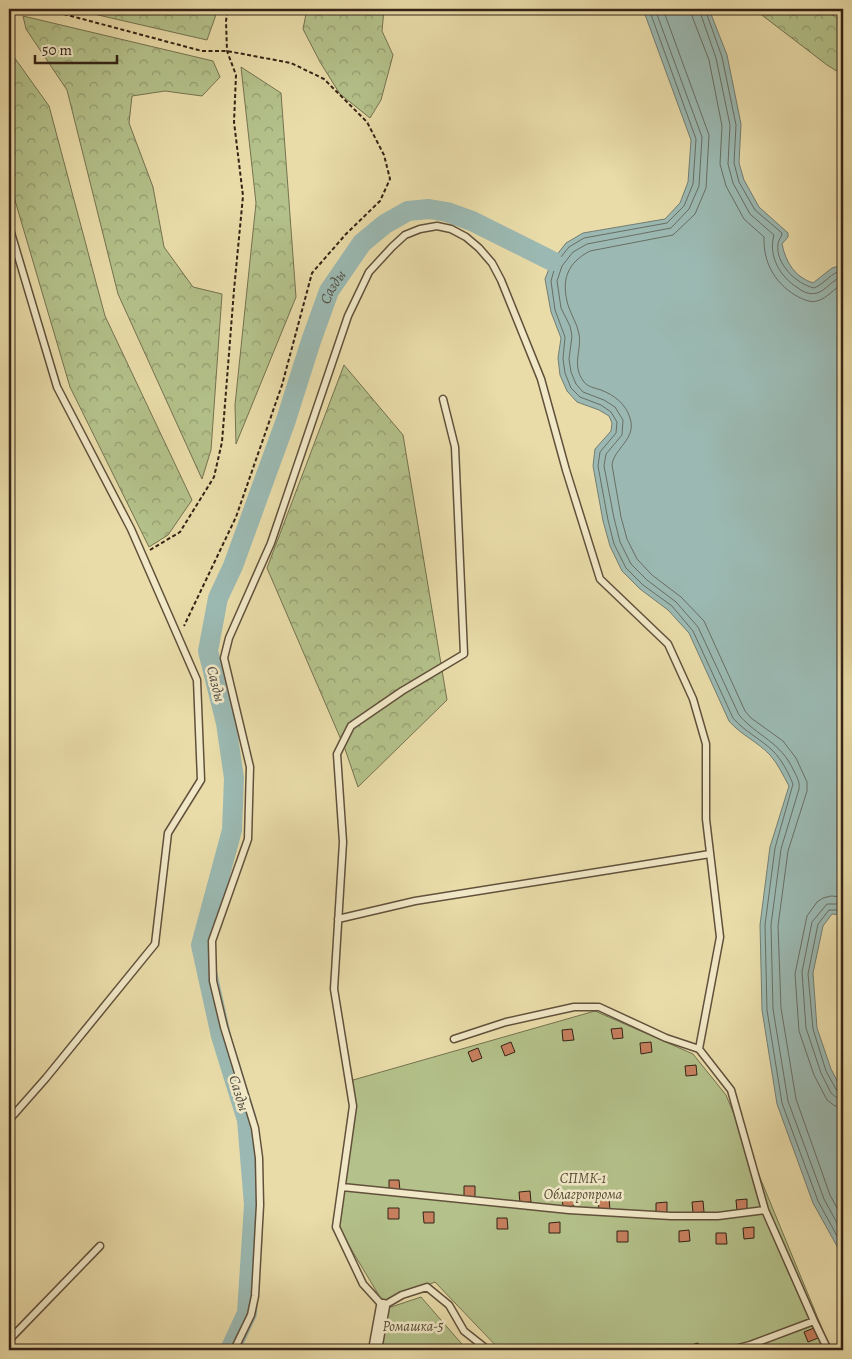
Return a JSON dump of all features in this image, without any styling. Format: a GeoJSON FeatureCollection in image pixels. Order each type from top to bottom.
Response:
{"type":"FeatureCollection","features":[{"type":"Feature","properties":{"kind":"street"},"geometry":{"type":"LineString","coordinates":[[375,1350],[383,1306]]}},
{"type":"Feature","properties":{"kind":"lane"},"geometry":{"type":"LineString","coordinates":[[9,226],[56,388],[131,529],[196,680],[201,780],[168,833],[155,944],[46,1078],[9,1120]]}},
{"type":"Feature","properties":{"kind":"lane"},"geometry":{"type":"LineString","coordinates":[[234,1350],[250,1315],[256,1296],[259,1158],[255,1128],[224,1027],[213,981],[212,941],[248,839],[250,766],[224,658],[229,638],[271,544],[348,316],[369,272],[392,246],[405,235],[420,229],[436,226],[451,229],[466,237],[492,263],[501,280],[541,379],[566,470],[600,579],[668,644],[693,699],[706,744],[706,819],[720,936],[699,1048]]}},
{"type":"Feature","properties":{"kind":"lane"},"geometry":{"type":"LineString","coordinates":[[443,399],[455,447],[464,654],[402,691],[351,726],[337,754],[343,842],[334,989],[353,1106],[336,1227],[364,1284],[383,1306],[402,1295],[428,1287],[448,1305],[464,1331],[488,1350]]}},
{"type":"Feature","properties":{"kind":"lane"},"geometry":{"type":"LineString","coordinates":[[338,919],[415,901],[710,854]]}},
{"type":"Feature","properties":{"kind":"lane"},"geometry":{"type":"LineString","coordinates":[[454,1039],[506,1022],[574,1007],[599,1007],[666,1038],[699,1048],[731,1090],[765,1210],[828,1350]]}},
{"type":"Feature","properties":{"kind":"lane"},"geometry":{"type":"LineString","coordinates":[[342,1187],[569,1210],[662,1216],[718,1216],[765,1210]]}},
{"type":"Feature","properties":{"kind":"lane"},"geometry":{"type":"LineString","coordinates":[[9,1340],[100,1246]]}},
{"type":"Feature","properties":{"kind":"lane"},"geometry":{"type":"LineString","coordinates":[[731,1350],[750,1345],[814,1321]]}},
{"type":"Feature","properties":{"kind":"path"},"geometry":{"type":"LineString","coordinates":[[45,9],[202,51],[227,52],[291,63],[324,79],[366,122],[384,155],[390,178],[380,201],[346,234],[312,273],[282,385],[236,517],[178,638]]}},
{"type":"Feature","properties":{"kind":"path"},"geometry":{"type":"LineString","coordinates":[[142,555],[180,532],[214,477],[222,442],[243,196],[234,122],[236,75],[227,52],[226,21],[228,9]]}},
{"type":"Feature","properties":{"kind":"green space"},"geometry":{"type":"Polygon","coordinates":[[[72,9],[218,9],[207,40],[72,9]]]}},
{"type":"Feature","properties":{"kind":"green space"},"geometry":{"type":"Polygon","coordinates":[[[307,9],[384,9],[382,31],[393,55],[381,100],[370,118],[340,94],[320,62],[303,29],[307,9]]]}},
{"type":"Feature","properties":{"kind":"green space"},"geometry":{"type":"Polygon","coordinates":[[[754,9],[824,9],[843,22],[843,75],[827,65],[754,9]]]}},
{"type":"Feature","properties":{"kind":"green space"},"geometry":{"type":"Polygon","coordinates":[[[23,16],[213,61],[220,77],[202,96],[165,91],[132,96],[129,123],[153,187],[164,247],[193,287],[222,294],[211,450],[202,479],[118,294],[67,90],[26,29],[23,16]]]}},
{"type":"Feature","properties":{"kind":"green space"},"geometry":{"type":"Polygon","coordinates":[[[9,50],[49,106],[105,316],[192,500],[168,535],[149,547],[70,387],[9,180],[9,50]]]}},
{"type":"Feature","properties":{"kind":"green space"},"geometry":{"type":"Polygon","coordinates":[[[241,67],[281,93],[296,297],[236,444],[235,405],[256,203],[241,67]]]}},
{"type":"Feature","properties":{"kind":"green space"},"geometry":{"type":"Polygon","coordinates":[[[344,365],[403,435],[447,700],[358,787],[345,749],[267,568],[344,365]]]}},
{"type":"Feature","properties":{"kind":"green space","name":"СПМК-1 Облагропрома"},"geometry":{"type":"Polygon","coordinates":[[[595,1011],[693,1054],[726,1095],[831,1350],[500,1350],[435,1282],[384,1304],[338,1227],[353,1080],[595,1011]]]}},
{"type":"Feature","properties":{"kind":"green space","name":"Ромашка-5"},"geometry":{"type":"Polygon","coordinates":[[[421,1297],[467,1350],[378,1350],[385,1309],[421,1297]]]}},
{"type":"Feature","properties":{"kind":"water"},"geometry":{"type":"Polygon","coordinates":[[[643,9],[709,9],[727,55],[741,124],[739,163],[744,180],[759,207],[788,233],[788,237],[782,244],[786,257],[796,273],[813,283],[832,268],[843,265],[843,915],[832,914],[823,926],[813,973],[817,1028],[831,1069],[843,1092],[843,1257],[813,1203],[777,1104],[762,1010],[760,925],[770,847],[789,786],[770,755],[729,721],[689,633],[668,610],[640,589],[622,571],[610,546],[603,521],[593,466],[595,449],[611,431],[612,423],[609,416],[599,410],[577,402],[567,391],[560,375],[558,358],[561,338],[551,312],[545,279],[552,261],[566,243],[583,233],[665,219],[680,203],[688,182],[691,140],[643,9]]]}},
{"type":"Feature","properties":{"kind":"building"},"geometry":{"type":"Polygon","coordinates":[[[622,1028],[623,1038],[613,1039],[611,1029],[622,1028]]]}},
{"type":"Feature","properties":{"kind":"building"},"geometry":{"type":"Polygon","coordinates":[[[572,1029],[574,1040],[563,1041],[562,1030],[572,1029]]]}},
{"type":"Feature","properties":{"kind":"building"},"geometry":{"type":"Polygon","coordinates":[[[511,1042],[515,1052],[505,1056],[501,1046],[511,1042]]]}},
{"type":"Feature","properties":{"kind":"building"},"geometry":{"type":"Polygon","coordinates":[[[651,1042],[652,1052],[641,1054],[640,1043],[651,1042]]]}},
{"type":"Feature","properties":{"kind":"building"},"geometry":{"type":"Polygon","coordinates":[[[478,1048],[482,1058],[472,1062],[468,1052],[478,1048]]]}},
{"type":"Feature","properties":{"kind":"building"},"geometry":{"type":"Polygon","coordinates":[[[696,1065],[697,1075],[686,1076],[685,1066],[696,1065]]]}},
{"type":"Feature","properties":{"kind":"building"},"geometry":{"type":"Polygon","coordinates":[[[389,1180],[399,1180],[400,1191],[389,1191],[389,1180]]]}},
{"type":"Feature","properties":{"kind":"building"},"geometry":{"type":"Polygon","coordinates":[[[464,1186],[475,1186],[475,1197],[464,1197],[464,1186]]]}},
{"type":"Feature","properties":{"kind":"building"},"geometry":{"type":"Polygon","coordinates":[[[530,1191],[531,1202],[520,1203],[519,1192],[530,1191]]]}},
{"type":"Feature","properties":{"kind":"building"},"geometry":{"type":"Polygon","coordinates":[[[562,1196],[573,1196],[574,1206],[563,1207],[562,1196]]]}},
{"type":"Feature","properties":{"kind":"building"},"geometry":{"type":"Polygon","coordinates":[[[598,1199],[609,1199],[610,1210],[599,1210],[598,1199]]]}},
{"type":"Feature","properties":{"kind":"building"},"geometry":{"type":"Polygon","coordinates":[[[747,1199],[747,1209],[737,1211],[736,1200],[747,1199]]]}},
{"type":"Feature","properties":{"kind":"building"},"geometry":{"type":"Polygon","coordinates":[[[703,1201],[704,1212],[693,1213],[692,1202],[703,1201]]]}},
{"type":"Feature","properties":{"kind":"building"},"geometry":{"type":"Polygon","coordinates":[[[667,1202],[667,1213],[656,1214],[656,1203],[667,1202]]]}},
{"type":"Feature","properties":{"kind":"building"},"geometry":{"type":"Polygon","coordinates":[[[388,1208],[399,1208],[399,1219],[388,1219],[388,1208]]]}},
{"type":"Feature","properties":{"kind":"building"},"geometry":{"type":"Polygon","coordinates":[[[423,1212],[434,1212],[434,1223],[424,1223],[423,1212]]]}},
{"type":"Feature","properties":{"kind":"building"},"geometry":{"type":"Polygon","coordinates":[[[497,1218],[507,1218],[508,1229],[497,1229],[497,1218]]]}},
{"type":"Feature","properties":{"kind":"building"},"geometry":{"type":"Polygon","coordinates":[[[560,1222],[560,1233],[549,1233],[549,1223],[560,1222]]]}},
{"type":"Feature","properties":{"kind":"building"},"geometry":{"type":"Polygon","coordinates":[[[754,1227],[754,1238],[744,1239],[743,1228],[754,1227]]]}},
{"type":"Feature","properties":{"kind":"building"},"geometry":{"type":"Polygon","coordinates":[[[689,1230],[690,1241],[679,1242],[679,1231],[689,1230]]]}},
{"type":"Feature","properties":{"kind":"building"},"geometry":{"type":"Polygon","coordinates":[[[617,1231],[628,1231],[628,1242],[617,1242],[617,1231]]]}},
{"type":"Feature","properties":{"kind":"building"},"geometry":{"type":"Polygon","coordinates":[[[716,1233],[726,1233],[727,1244],[716,1244],[716,1233]]]}},
{"type":"Feature","properties":{"kind":"building"},"geometry":{"type":"Polygon","coordinates":[[[814,1328],[818,1338],[808,1342],[804,1332],[814,1328]]]}},
{"type":"Feature","properties":{"kind":"building"},"geometry":{"type":"Polygon","coordinates":[[[698,1343],[700,1350],[689,1350],[688,1346],[698,1343]]]}},
{"type":"Feature","properties":{"kind":"waterway","name":"Сазды"},"geometry":{"type":"LineString","coordinates":[[230,1350],[247,1313],[254,1205],[247,1120],[221,1036],[201,945],[232,830],[234,778],[226,723],[208,651],[218,598],[233,566],[286,420],[329,291],[362,243],[385,224],[408,211],[429,209],[447,212],[472,221],[552,261]]}}]}
